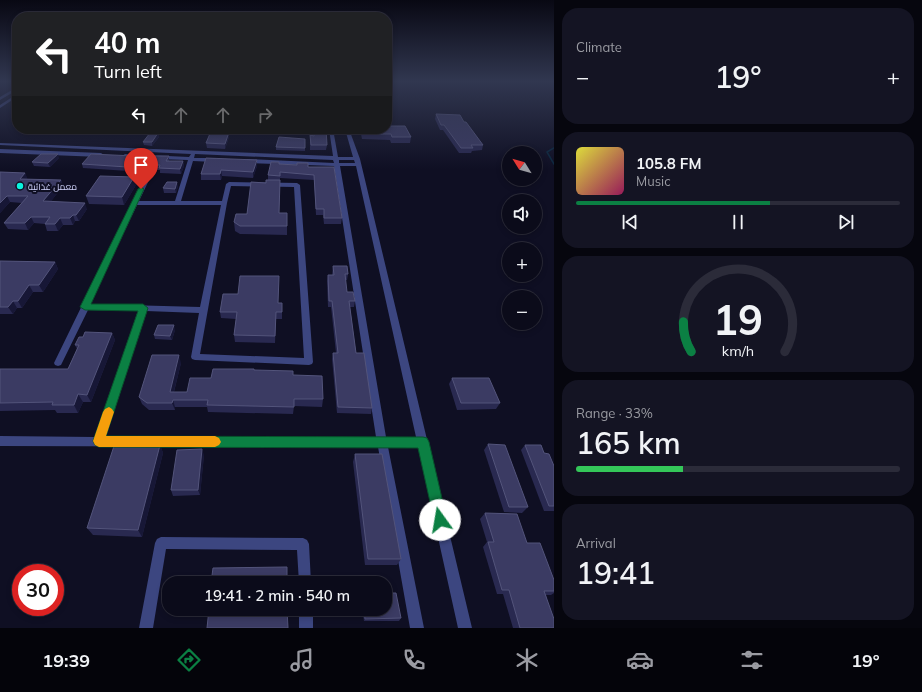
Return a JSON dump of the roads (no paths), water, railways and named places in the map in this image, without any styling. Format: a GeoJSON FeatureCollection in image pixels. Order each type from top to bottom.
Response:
{"type":"FeatureCollection","features":[{"type":"Feature","properties":{"kind":"street"},"geometry":{"type":"LineString","coordinates":[[332,134],[382,442],[417,628]]}},
{"type":"Feature","properties":{"kind":"street"},"geometry":{"type":"LineString","coordinates":[[349,134],[357,162],[465,628]]}},
{"type":"Feature","properties":{"kind":"street"},"geometry":{"type":"LineString","coordinates":[[0,144],[194,152],[357,162]]}},
{"type":"Feature","properties":{"kind":"street"},"geometry":{"type":"LineString","coordinates":[[0,151],[104,155]]}},
{"type":"Feature","properties":{"kind":"street"},"geometry":{"type":"LineString","coordinates":[[177,203],[194,152]]}},
{"type":"Feature","properties":{"kind":"street"},"geometry":{"type":"LineString","coordinates":[[120,156],[222,160]]}},
{"type":"Feature","properties":{"kind":"street"},"geometry":{"type":"LineString","coordinates":[[237,161],[336,161]]}},
{"type":"Feature","properties":{"kind":"street"},"geometry":{"type":"LineString","coordinates":[[58,362],[148,176]]}},
{"type":"Feature","properties":{"kind":"street"},"geometry":{"type":"LineString","coordinates":[[229,184],[297,185],[309,362],[195,357],[224,203],[229,184]]}},
{"type":"Feature","properties":{"kind":"street"},"geometry":{"type":"LineString","coordinates":[[135,203],[224,203]]}},
{"type":"Feature","properties":{"kind":"street"},"geometry":{"type":"LineString","coordinates":[[85,307],[204,310]]}},
{"type":"Feature","properties":{"kind":"street"},"geometry":{"type":"LineString","coordinates":[[99,441],[143,308]]}},
{"type":"Feature","properties":{"kind":"street"},"geometry":{"type":"LineString","coordinates":[[0,441],[423,442]]}},
{"type":"Feature","properties":{"kind":"street"},"geometry":{"type":"LineString","coordinates":[[146,628],[161,543],[304,544],[305,576]]}},
{"type":"Feature","properties":{"kind":"street"},"geometry":{"type":"LineString","coordinates":[[306,616],[306,628]]}},
{"type":"Feature","properties":{"kind":"waterway"},"geometry":{"type":"LineString","coordinates":[[554,148],[547,152],[554,164]]}},
{"type":"Feature","properties":{"kind":"place","name":"معمل غذائية"},"geometry":{"type":"Point","coordinates":[20,186]}}]}
